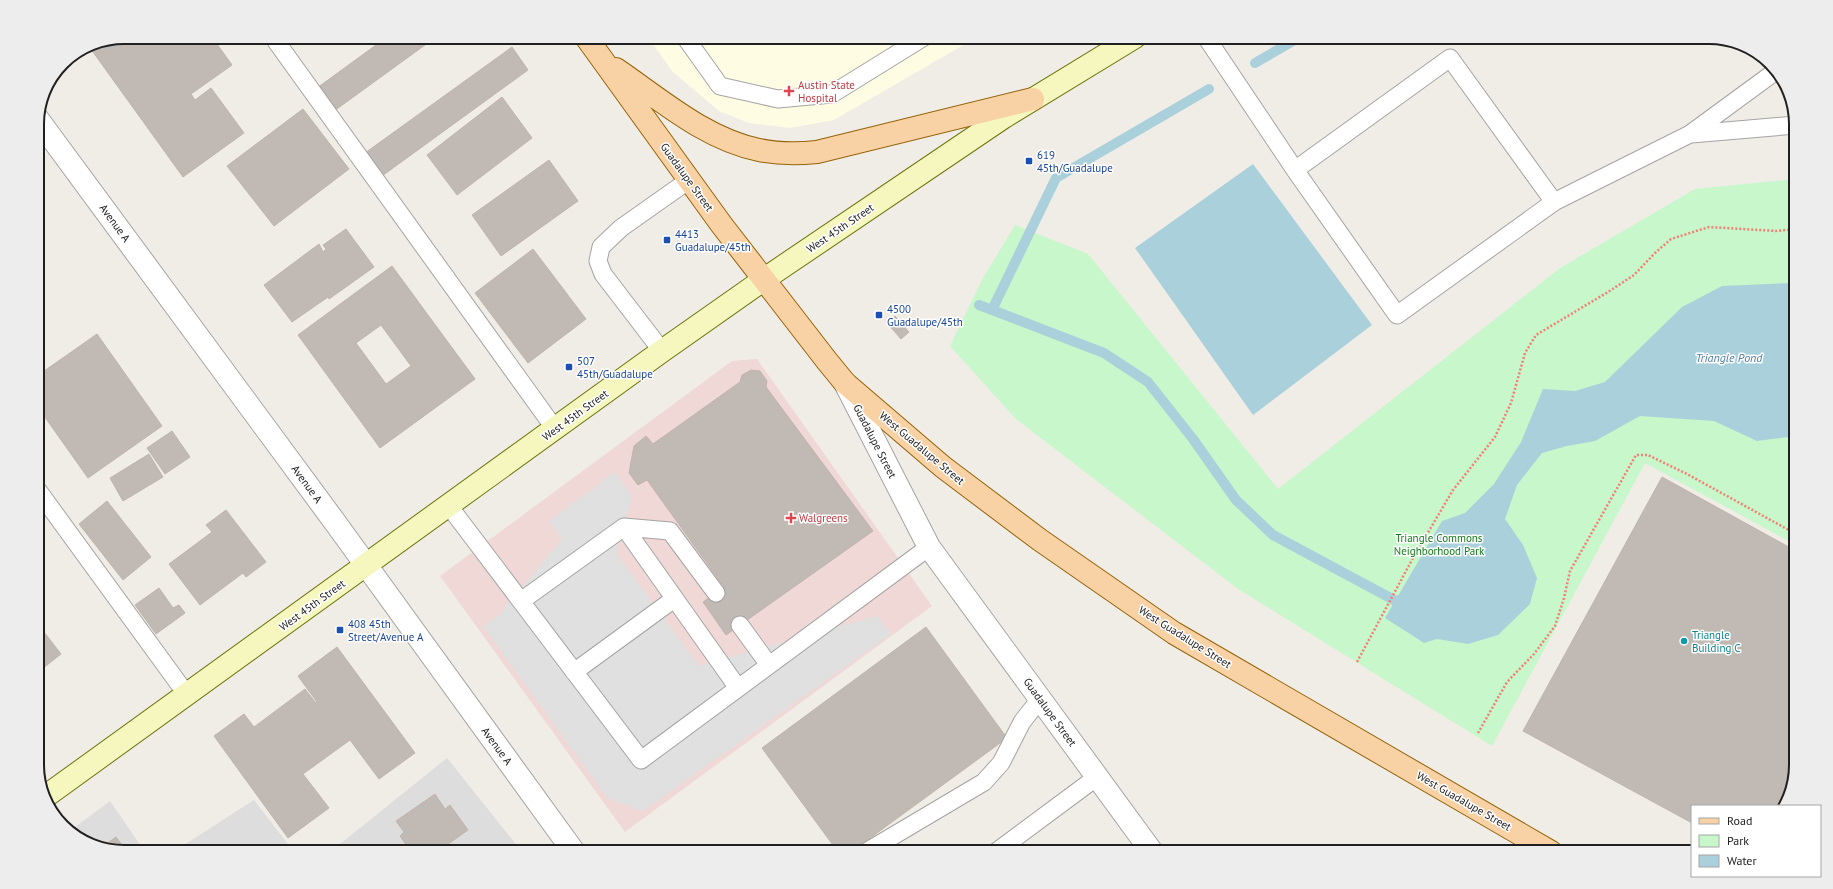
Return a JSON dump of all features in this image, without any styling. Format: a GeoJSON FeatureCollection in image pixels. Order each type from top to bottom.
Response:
{"type":"FeatureCollection","features":[{"type":"Feature","properties":{"kind":"main road","name":"Guadalupe Street"},"geometry":{"type":"LineString","coordinates":[[591,44],[763,280],[845,383]]}},
{"type":"Feature","properties":{"kind":"main road","name":"West 45th Street"},"geometry":{"type":"LineString","coordinates":[[49,794],[662,351],[763,280],[1004,116],[1124,44]]}},
{"type":"Feature","properties":{"kind":"main road"},"geometry":{"type":"LineString","coordinates":[[602,60],[702,128],[736,144],[759,150],[791,154],[817,152],[1033,99]]}},
{"type":"Feature","properties":{"kind":"main road","name":"West Guadalupe Street"},"geometry":{"type":"LineString","coordinates":[[845,383],[942,467],[1040,540],[1174,633],[1539,845]]}},
{"type":"Feature","properties":{"kind":"street","name":"Avenue A"},"geometry":{"type":"LineString","coordinates":[[44,128],[569,845]]}},
{"type":"Feature","properties":{"kind":"street","name":"Guadalupe Street"},"geometry":{"type":"LineString","coordinates":[[845,383],[929,547],[1147,845]]}},
{"type":"Feature","properties":{"kind":"lane"},"geometry":{"type":"LineString","coordinates":[[278,44],[555,429]]}},
{"type":"Feature","properties":{"kind":"lane"},"geometry":{"type":"LineString","coordinates":[[690,44],[720,86],[778,99],[832,94],[913,44]]}},
{"type":"Feature","properties":{"kind":"lane"},"geometry":{"type":"LineString","coordinates":[[1211,44],[1295,170],[1397,315],[1554,202],[1690,134],[1772,74]]}},
{"type":"Feature","properties":{"kind":"lane"},"geometry":{"type":"LineString","coordinates":[[1295,170],[1450,58],[1554,202]]}},
{"type":"Feature","properties":{"kind":"lane"},"geometry":{"type":"LineString","coordinates":[[1690,134],[1789,126]]}},
{"type":"Feature","properties":{"kind":"lane"},"geometry":{"type":"LineString","coordinates":[[662,351],[603,274],[598,261],[601,247],[621,228],[690,180]]}},
{"type":"Feature","properties":{"kind":"lane"},"geometry":{"type":"LineString","coordinates":[[44,499],[187,695]]}},
{"type":"Feature","properties":{"kind":"lane"},"geometry":{"type":"LineString","coordinates":[[449,506],[641,760],[929,547]]}},
{"type":"Feature","properties":{"kind":"lane"},"geometry":{"type":"LineString","coordinates":[[521,601],[624,527],[670,531],[716,593]]}},
{"type":"Feature","properties":{"kind":"lane"},"geometry":{"type":"LineString","coordinates":[[624,527],[738,688]]}},
{"type":"Feature","properties":{"kind":"lane"},"geometry":{"type":"LineString","coordinates":[[574,672],[674,599]]}},
{"type":"Feature","properties":{"kind":"lane"},"geometry":{"type":"LineString","coordinates":[[740,625],[769,665]]}},
{"type":"Feature","properties":{"kind":"lane"},"geometry":{"type":"LineString","coordinates":[[878,845],[984,782],[1001,763],[1022,722],[1040,699]]}},
{"type":"Feature","properties":{"kind":"lane"},"geometry":{"type":"LineString","coordinates":[[1005,845],[1097,777]]}},
{"type":"Feature","properties":{"kind":"path"},"geometry":{"type":"LineString","coordinates":[[1357,662],[1413,558],[1453,490],[1495,437],[1511,403],[1525,353],[1536,334],[1634,275],[1671,239],[1708,227],[1776,232],[1789,230]]}},
{"type":"Feature","properties":{"kind":"path"},"geometry":{"type":"LineString","coordinates":[[1478,733],[1507,682],[1534,654],[1555,626],[1564,598],[1570,571],[1636,455],[1648,455],[1687,474],[1789,530]]}},
{"type":"Feature","properties":{"kind":"shaded area","name":"Austin State Hospital"},"geometry":{"type":"Polygon","coordinates":[[[653,44],[965,44],[834,120],[790,128],[749,123],[719,111],[672,71],[653,44]]]}},
{"type":"Feature","properties":{"kind":"shaded area"},"geometry":{"type":"Polygon","coordinates":[[[757,359],[932,606],[625,832],[440,576],[732,361],[757,359]]]}},
{"type":"Feature","properties":{"kind":"shaded area"},"geometry":{"type":"Polygon","coordinates":[[[615,472],[632,496],[616,553],[699,666],[877,616],[891,634],[643,811],[608,799],[483,626],[500,614],[562,539],[549,521],[615,472]]]}},
{"type":"Feature","properties":{"kind":"shaded area"},"geometry":{"type":"Polygon","coordinates":[[[447,758],[516,845],[339,845],[447,758]]]}},
{"type":"Feature","properties":{"kind":"shaded area"},"geometry":{"type":"Polygon","coordinates":[[[254,800],[289,845],[184,845],[254,800]]]}},
{"type":"Feature","properties":{"kind":"shaded area"},"geometry":{"type":"Polygon","coordinates":[[[110,801],[140,845],[124,845],[98,841],[74,828],[110,801]]]}},
{"type":"Feature","properties":{"kind":"green space","name":"Triangle Commons Neighborhood Park"},"geometry":{"type":"Polygon","coordinates":[[[1789,180],[1789,541],[1645,463],[1492,746],[1238,589],[1016,419],[950,346],[983,278],[1015,225],[1088,254],[1278,489],[1560,268],[1695,189],[1789,180]]]}},
{"type":"Feature","properties":{"kind":"water"},"geometry":{"type":"Polygon","coordinates":[[[1253,164],[1372,325],[1253,415],[1135,248],[1253,164]]]}},
{"type":"Feature","properties":{"kind":"water","name":"Triangle Pond"},"geometry":{"type":"Polygon","coordinates":[[[1789,283],[1789,437],[1757,441],[1714,421],[1640,416],[1595,441],[1567,446],[1542,453],[1517,485],[1505,519],[1523,545],[1537,578],[1530,604],[1498,635],[1468,644],[1437,639],[1424,643],[1385,618],[1442,521],[1465,513],[1494,484],[1521,442],[1543,389],[1575,391],[1605,382],[1682,307],[1722,286],[1789,283]]]}},
{"type":"Feature","properties":{"kind":"building"},"geometry":{"type":"Polygon","coordinates":[[[124,44],[217,44],[232,65],[191,94],[195,100],[211,88],[244,133],[183,177],[92,51],[103,47],[124,44]]]}},
{"type":"Feature","properties":{"kind":"building"},"geometry":{"type":"Polygon","coordinates":[[[377,44],[426,44],[334,111],[317,88],[377,44]]]}},
{"type":"Feature","properties":{"kind":"building"},"geometry":{"type":"Polygon","coordinates":[[[512,47],[528,70],[382,176],[365,153],[512,47]]]}},
{"type":"Feature","properties":{"kind":"building"},"geometry":{"type":"Polygon","coordinates":[[[502,97],[532,138],[457,195],[427,155],[502,97]]]}},
{"type":"Feature","properties":{"kind":"building"},"geometry":{"type":"Polygon","coordinates":[[[303,109],[349,169],[274,226],[227,166],[303,109]]]}},
{"type":"Feature","properties":{"kind":"building"},"geometry":{"type":"Polygon","coordinates":[[[549,160],[578,201],[501,256],[472,215],[549,160]]]}},
{"type":"Feature","properties":{"kind":"building"},"geometry":{"type":"Polygon","coordinates":[[[346,229],[374,267],[329,299],[328,297],[292,322],[264,285],[319,244],[323,252],[326,249],[323,245],[346,229]]]}},
{"type":"Feature","properties":{"kind":"building"},"geometry":{"type":"Polygon","coordinates":[[[533,249],[586,319],[528,363],[475,293],[533,249]]]}},
{"type":"Feature","properties":{"kind":"building"},"geometry":{"type":"Polygon","coordinates":[[[392,266],[475,379],[380,448],[298,335],[392,266]],[[381,325],[356,343],[386,384],[411,366],[381,325]]]}},
{"type":"Feature","properties":{"kind":"building"},"geometry":{"type":"Polygon","coordinates":[[[895,316],[909,332],[901,339],[887,323],[895,316]]]}},
{"type":"Feature","properties":{"kind":"building"},"geometry":{"type":"Polygon","coordinates":[[[97,334],[162,426],[88,478],[44,416],[44,371],[97,334]]]}},
{"type":"Feature","properties":{"kind":"building","name":"Walgreens"},"geometry":{"type":"Polygon","coordinates":[[[751,370],[760,371],[767,381],[766,387],[873,531],[726,635],[703,602],[724,587],[647,480],[638,485],[629,473],[634,446],[646,436],[653,444],[740,382],[742,375],[751,370]]]}},
{"type":"Feature","properties":{"kind":"building"},"geometry":{"type":"Polygon","coordinates":[[[172,431],[190,457],[165,474],[147,448],[172,431]]]}},
{"type":"Feature","properties":{"kind":"building"},"geometry":{"type":"Polygon","coordinates":[[[149,454],[163,477],[123,501],[110,478],[149,454]]]}},
{"type":"Feature","properties":{"kind":"building","name":"Triangle Building C"},"geometry":{"type":"Polygon","coordinates":[[[1662,477],[1789,547],[1789,765],[1785,791],[1778,805],[1691,805],[1691,822],[1523,731],[1662,477]]]}},
{"type":"Feature","properties":{"kind":"building"},"geometry":{"type":"Polygon","coordinates":[[[107,501],[151,557],[123,580],[79,524],[107,501]]]}},
{"type":"Feature","properties":{"kind":"building"},"geometry":{"type":"Polygon","coordinates":[[[226,510],[266,562],[246,577],[243,573],[200,605],[169,564],[212,532],[206,525],[226,510]]]}},
{"type":"Feature","properties":{"kind":"building"},"geometry":{"type":"Polygon","coordinates":[[[159,588],[173,608],[179,605],[185,613],[156,634],[135,605],[159,588]]]}},
{"type":"Feature","properties":{"kind":"building"},"geometry":{"type":"Polygon","coordinates":[[[926,627],[1007,738],[861,845],[833,845],[762,748],[926,627]]]}},
{"type":"Feature","properties":{"kind":"building"},"geometry":{"type":"Polygon","coordinates":[[[44,632],[61,654],[44,667],[44,632]]]}},
{"type":"Feature","properties":{"kind":"building"},"geometry":{"type":"Polygon","coordinates":[[[337,647],[415,753],[379,779],[350,740],[303,774],[329,808],[288,838],[214,736],[244,714],[254,727],[305,689],[316,703],[317,702],[298,676],[337,647]]]}},
{"type":"Feature","properties":{"kind":"building"},"geometry":{"type":"Polygon","coordinates":[[[435,794],[445,809],[450,805],[468,830],[447,845],[406,845],[400,836],[404,832],[396,821],[435,794]]]}},
{"type":"Feature","properties":{"kind":"building"},"geometry":{"type":"Polygon","coordinates":[[[116,837],[122,845],[114,844],[108,843],[116,837]]]}},
{"type":"Feature","properties":{"kind":"waterway"},"geometry":{"type":"LineString","coordinates":[[1255,63],[1288,44]]}},
{"type":"Feature","properties":{"kind":"waterway"},"geometry":{"type":"LineString","coordinates":[[992,310],[1056,178],[1209,89]]}},
{"type":"Feature","properties":{"kind":"waterway"},"geometry":{"type":"LineString","coordinates":[[979,305],[1104,353],[1148,382],[1193,439],[1236,500],[1273,535],[1396,601],[1408,597]]}},
{"type":"Feature","properties":{"kind":"place","name":"Austin State Hospital"},"geometry":{"type":"Point","coordinates":[789,91]}},
{"type":"Feature","properties":{"kind":"place","name":"619 45th/Guadalupe"},"geometry":{"type":"Point","coordinates":[1029,161]}},
{"type":"Feature","properties":{"kind":"place","name":"4413 Guadalupe/45th"},"geometry":{"type":"Point","coordinates":[667,240]}},
{"type":"Feature","properties":{"kind":"place","name":"4500 Guadalupe/45th"},"geometry":{"type":"Point","coordinates":[879,315]}},
{"type":"Feature","properties":{"kind":"place","name":"507 45th/Guadalupe"},"geometry":{"type":"Point","coordinates":[569,367]}},
{"type":"Feature","properties":{"kind":"place","name":"Walgreens"},"geometry":{"type":"Point","coordinates":[791,518]}},
{"type":"Feature","properties":{"kind":"place","name":"408 45th Street/Avenue A"},"geometry":{"type":"Point","coordinates":[340,630]}},
{"type":"Feature","properties":{"kind":"place","name":"Triangle Building C"},"geometry":{"type":"Point","coordinates":[1684,641]}}]}
